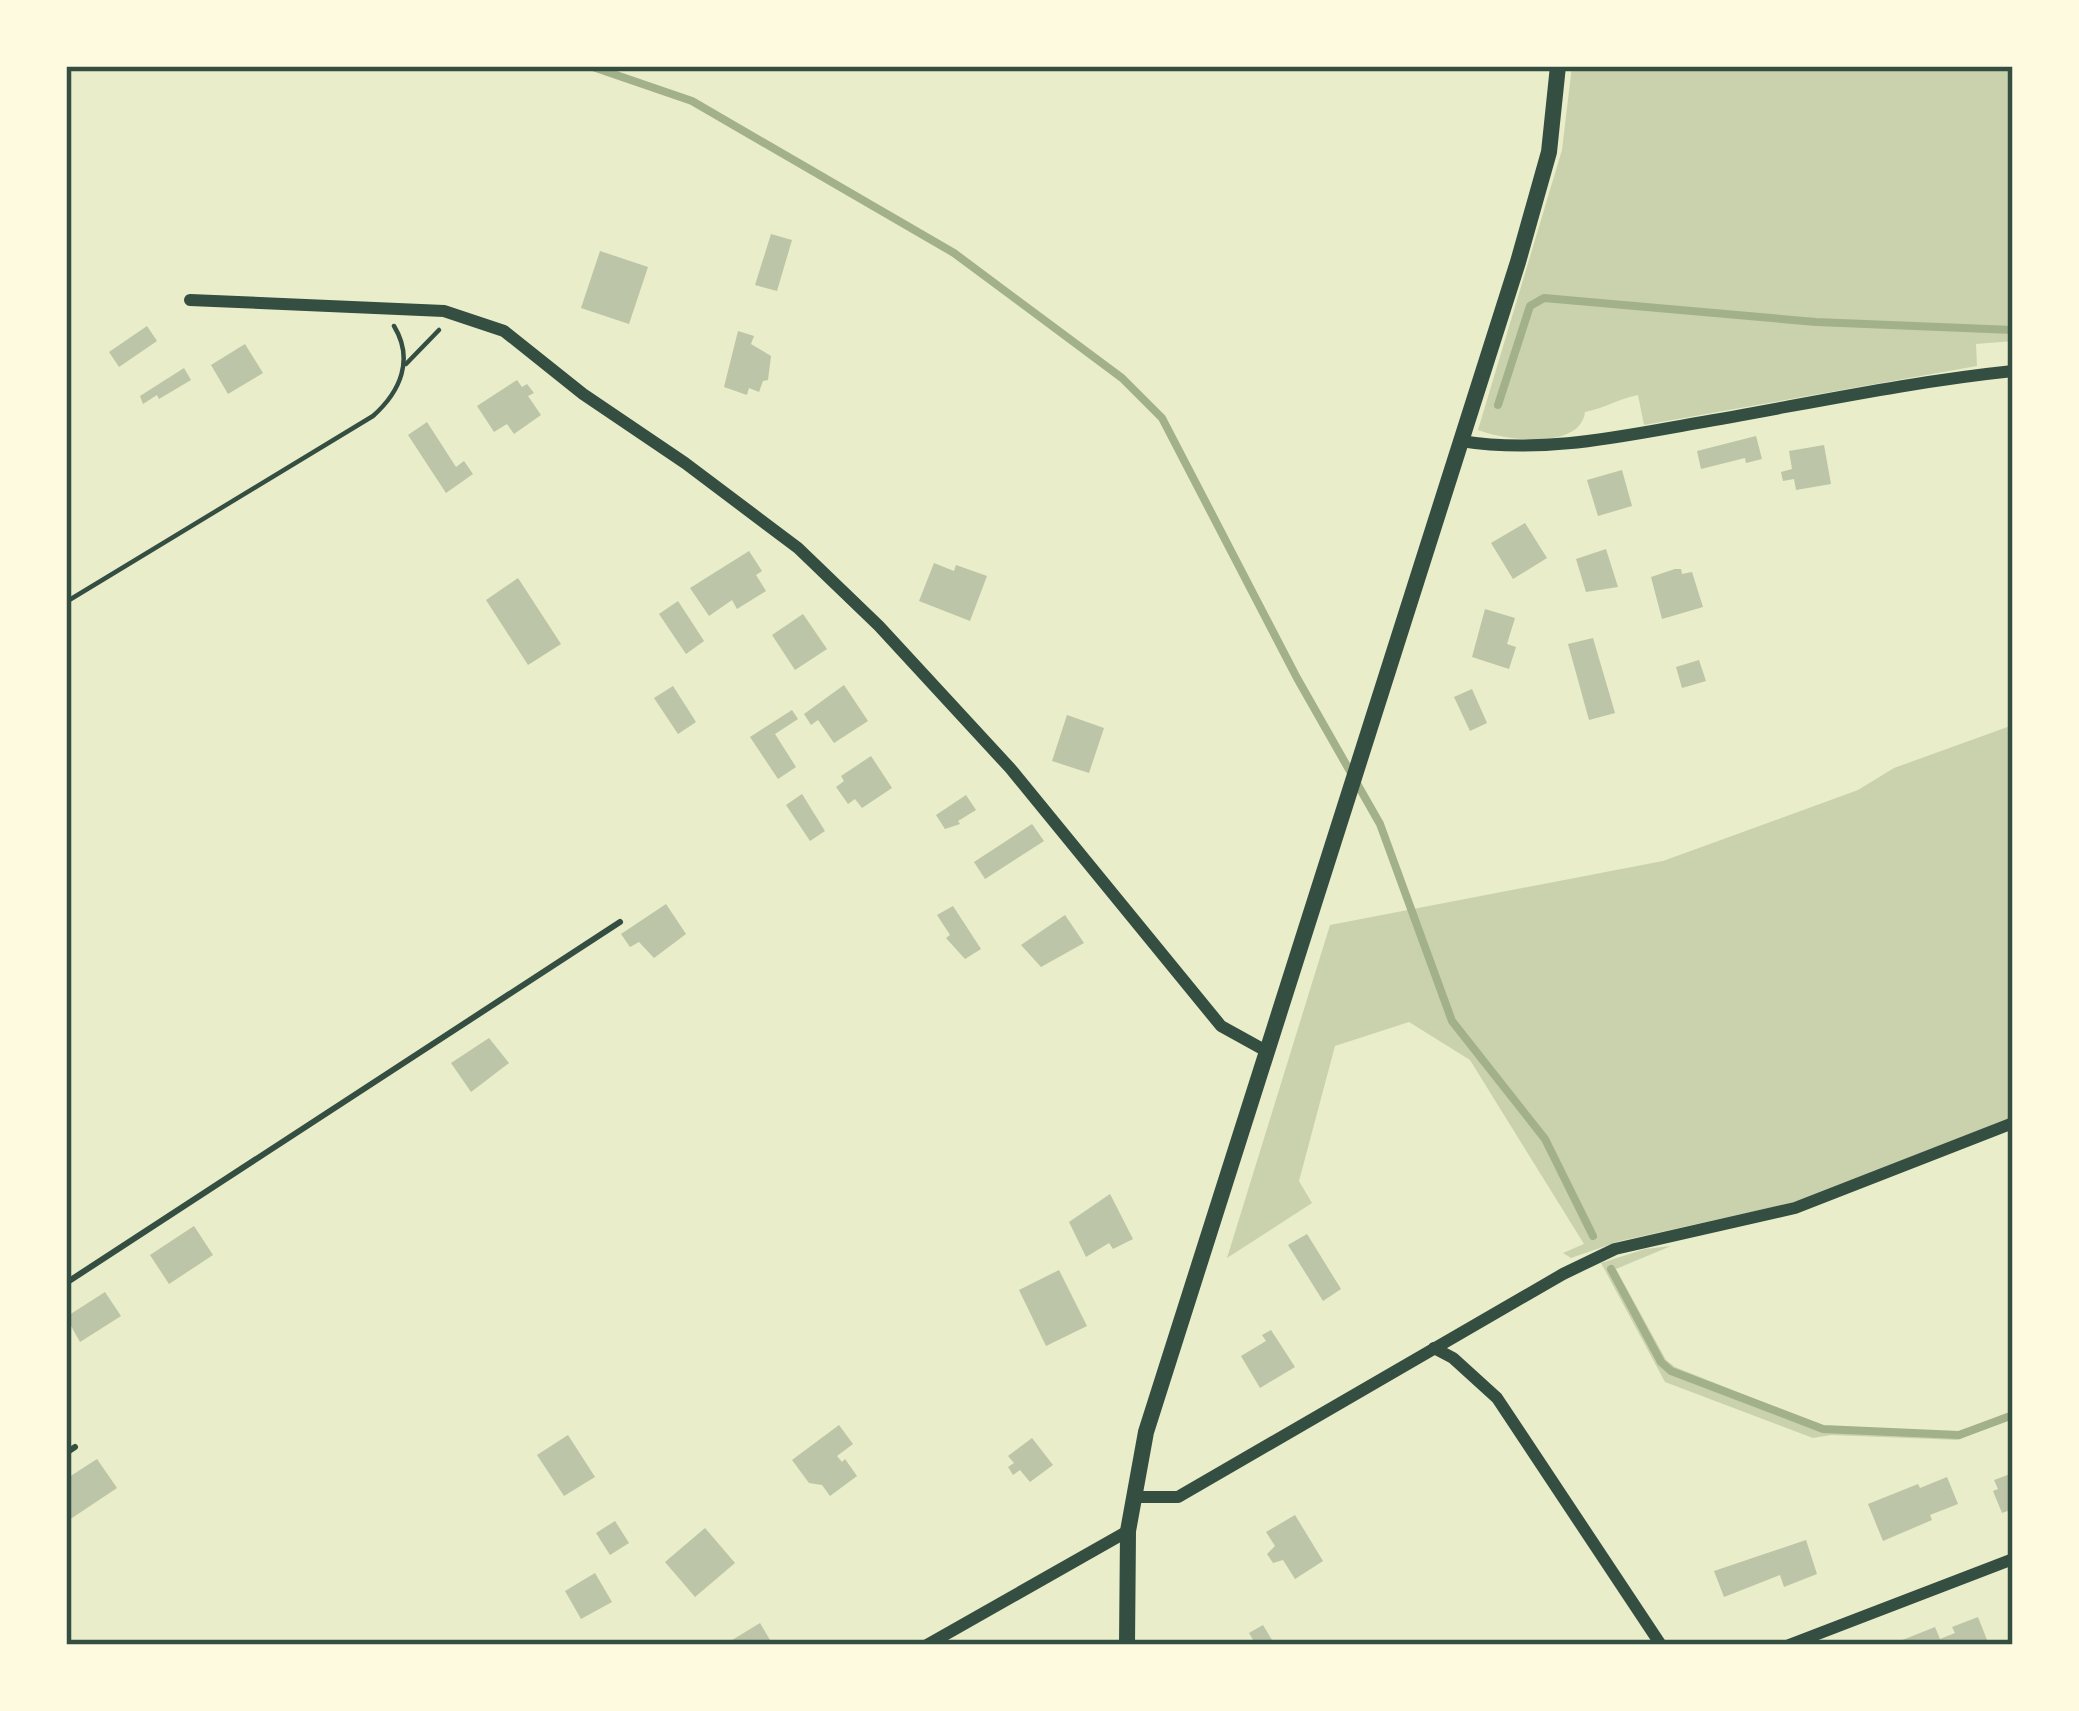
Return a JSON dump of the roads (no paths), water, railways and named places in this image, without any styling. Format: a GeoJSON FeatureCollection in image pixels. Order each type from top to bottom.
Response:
{"type":"FeatureCollection","features":[{"type":"Feature","properties":{"kind":"street"},"geometry":{"type":"LineString","coordinates":[[1127,1645],[1128,1531],[1146,1432],[1550,152],[1558,66]]}},
{"type":"Feature","properties":{"kind":"street"},"geometry":{"type":"LineString","coordinates":[[190,300],[444,311],[504,331],[583,394],[798,548],[879,626],[1010,768],[1221,1026],[1268,1052]]}},
{"type":"Feature","properties":{"kind":"street"},"geometry":{"type":"LineString","coordinates":[[1461,441],[1539,447],[1608,439],[2013,371]]}},
{"type":"Feature","properties":{"kind":"street"},"geometry":{"type":"LineString","coordinates":[[1134,1497],[1178,1497],[1563,1274],[1615,1249],[1795,1208],[2013,1123]]}},
{"type":"Feature","properties":{"kind":"street"},"geometry":{"type":"LineString","coordinates":[[1434,1348],[1453,1358],[1497,1399],[1660,1645]]}},
{"type":"Feature","properties":{"kind":"street"},"geometry":{"type":"LineString","coordinates":[[927,1645],[1128,1531]]}},
{"type":"Feature","properties":{"kind":"street"},"geometry":{"type":"LineString","coordinates":[[1789,1645],[2013,1559]]}},
{"type":"Feature","properties":{"kind":"lane"},"geometry":{"type":"LineString","coordinates":[[66,1283],[620,922]]}},
{"type":"Feature","properties":{"kind":"lane"},"geometry":{"type":"LineString","coordinates":[[66,1453],[75,1447]]}},
{"type":"Feature","properties":{"kind":"waterway"},"geometry":{"type":"LineString","coordinates":[[590,66],[692,101],[954,253],[1122,378],[1162,418],[1297,678],[1380,824],[1452,1021],[1545,1139],[1593,1236]]}},
{"type":"Feature","properties":{"kind":"waterway"},"geometry":{"type":"LineString","coordinates":[[1498,405],[1530,306],[1544,298],[1816,322],[2013,330]]}},
{"type":"Feature","properties":{"kind":"waterway"},"geometry":{"type":"LineString","coordinates":[[1611,1269],[1661,1362],[1671,1371],[1823,1429],[1959,1435],[2013,1415]]}}]}
